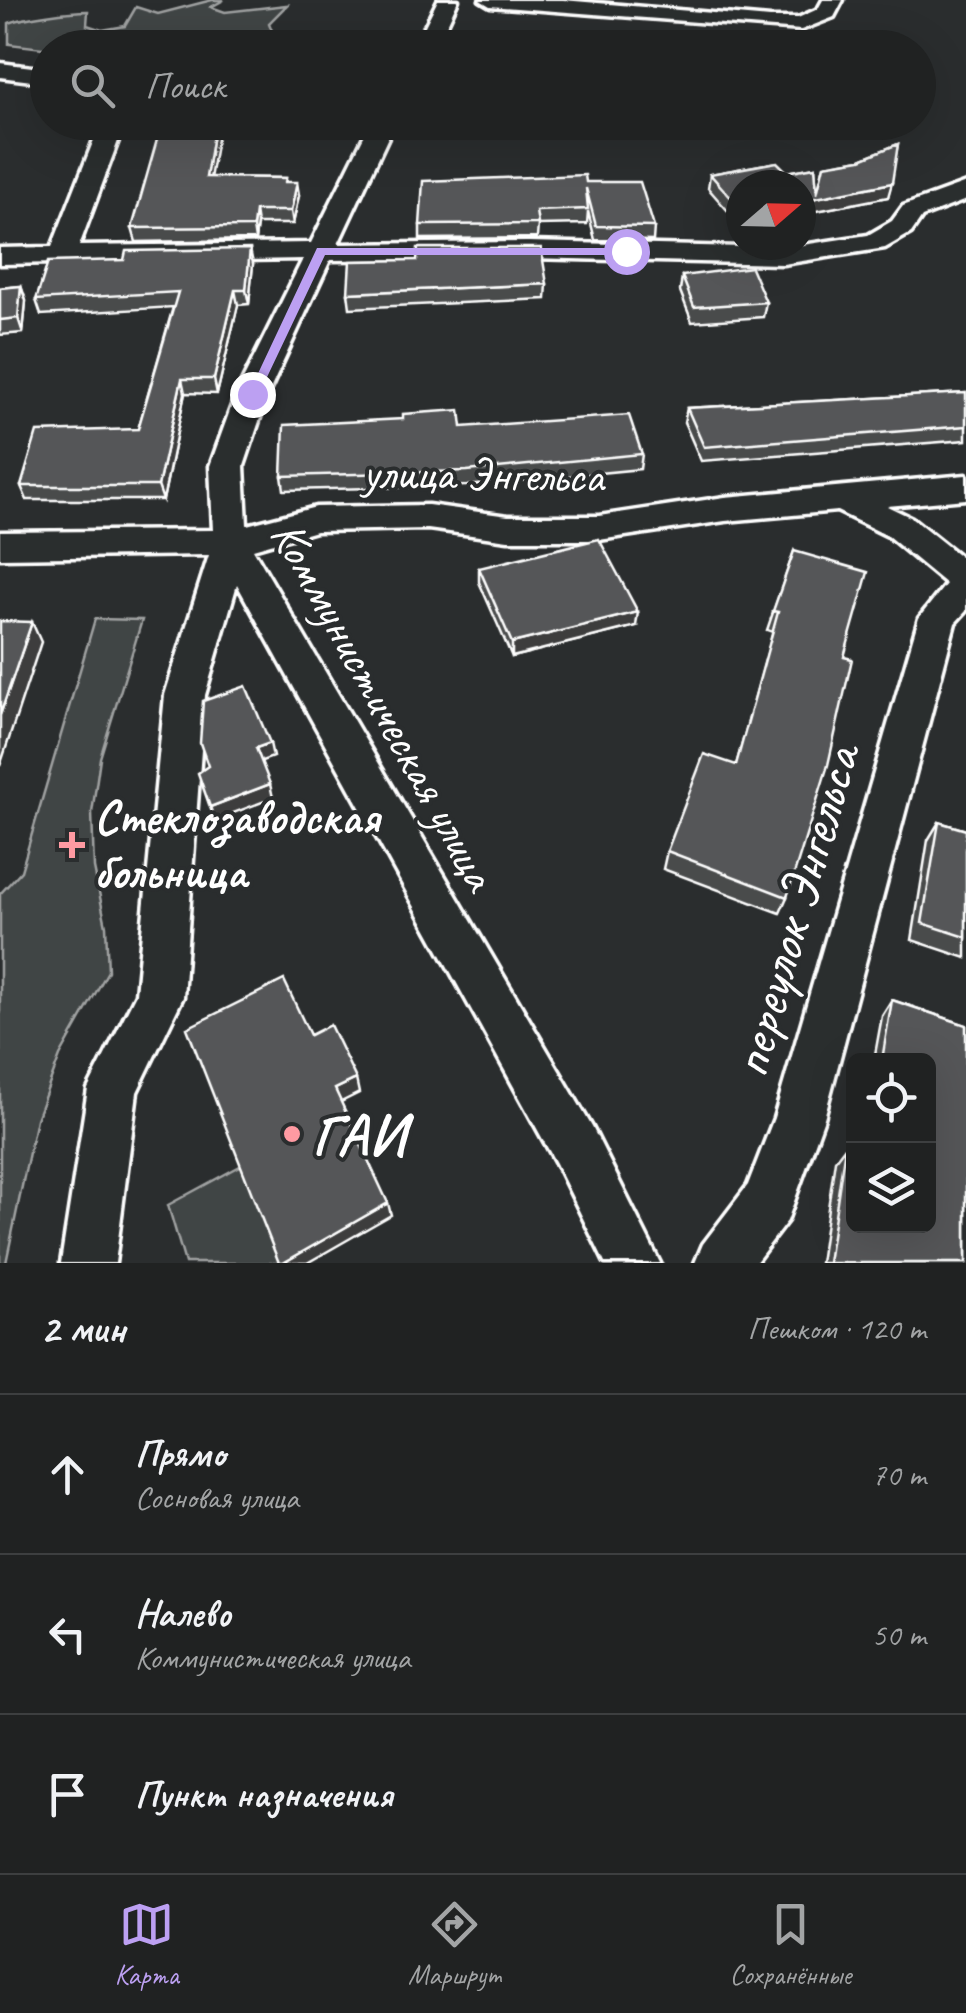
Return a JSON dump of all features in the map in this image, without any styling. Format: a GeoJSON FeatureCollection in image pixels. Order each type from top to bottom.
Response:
{"type":"FeatureCollection","features":[{"type":"Feature","properties":{"kind":"street"},"geometry":{"type":"LineString","coordinates":[[434,30],[448,0]]}},
{"type":"Feature","properties":{"kind":"street"},"geometry":{"type":"LineString","coordinates":[[490,0],[656,18],[802,24],[827,12],[833,0]]}},
{"type":"Feature","properties":{"kind":"street"},"geometry":{"type":"LineString","coordinates":[[0,70],[30,74]]}},
{"type":"Feature","properties":{"kind":"street"},"geometry":{"type":"LineString","coordinates":[[62,256],[106,140]]}},
{"type":"Feature","properties":{"kind":"street","name":"Коммунистическая улица"},"geometry":{"type":"LineString","coordinates":[[374,140],[252,394],[227,466],[231,542],[574,1145],[633,1263]]}},
{"type":"Feature","properties":{"kind":"street"},"geometry":{"type":"LineString","coordinates":[[0,256],[528,250],[783,256],[875,242],[902,227],[912,212],[966,191]]}},
{"type":"Feature","properties":{"kind":"street","name":"улица Энгельса"},"geometry":{"type":"LineString","coordinates":[[0,545],[231,542],[316,519],[428,517],[508,528],[599,528],[726,509],[966,487]]}},
{"type":"Feature","properties":{"kind":"street"},"geometry":{"type":"LineString","coordinates":[[845,500],[900,527],[966,584]]}},
{"type":"Feature","properties":{"kind":"street"},"geometry":{"type":"LineString","coordinates":[[88,1263],[113,1089],[159,997],[184,695],[231,542]]}},
{"type":"Feature","properties":{"kind":"street","name":"переулок Энгельса"},"geometry":{"type":"LineString","coordinates":[[722,1263],[768,1202],[786,1152],[938,618],[966,584]]}},
{"type":"Feature","properties":{"kind":"shaded area"},"geometry":{"type":"Polygon","coordinates":[[[212,0],[224,0],[211,7],[225,12],[287,5],[269,23],[272,30],[102,30],[125,26],[136,7],[158,14],[212,0]]]}},
{"type":"Feature","properties":{"kind":"shaded area"},"geometry":{"type":"Polygon","coordinates":[[[88,11],[87,25],[102,30],[30,30],[30,46],[9,44],[9,23],[88,11]]]}},
{"type":"Feature","properties":{"kind":"shaded area"},"geometry":{"type":"Polygon","coordinates":[[[95,619],[142,620],[100,758],[92,813],[94,868],[106,926],[108,971],[60,1056],[36,1119],[6,1263],[0,1263],[0,894],[21,871],[95,619]]]}},
{"type":"Feature","properties":{"kind":"shaded area"},"geometry":{"type":"Polygon","coordinates":[[[242,1165],[281,1263],[185,1263],[168,1205],[242,1165]]]}},
{"type":"Feature","properties":{"kind":"building"},"geometry":{"type":"Polygon","coordinates":[[[157,140],[212,140],[206,177],[286,178],[285,182],[297,182],[291,211],[255,211],[253,227],[132,228],[157,140]]]}},
{"type":"Feature","properties":{"kind":"building"},"geometry":{"type":"Polygon","coordinates":[[[898,144],[892,183],[816,198],[816,180],[817,194],[824,165],[861,159],[898,144]]]}},
{"type":"Feature","properties":{"kind":"building"},"geometry":{"type":"Polygon","coordinates":[[[777,162],[785,170],[732,170],[777,162]]]}},
{"type":"Feature","properties":{"kind":"building"},"geometry":{"type":"Polygon","coordinates":[[[726,171],[726,192],[710,174],[726,171]]]}},
{"type":"Feature","properties":{"kind":"building"},"geometry":{"type":"Polygon","coordinates":[[[585,175],[586,182],[640,182],[654,227],[596,226],[586,188],[588,209],[536,211],[538,224],[420,225],[423,181],[585,175]]]}},
{"type":"Feature","properties":{"kind":"building"},"geometry":{"type":"Polygon","coordinates":[[[418,248],[541,248],[547,284],[348,293],[350,261],[417,260],[418,248]]]}},
{"type":"Feature","properties":{"kind":"building"},"geometry":{"type":"Polygon","coordinates":[[[250,249],[246,290],[235,290],[214,379],[182,379],[158,486],[21,486],[37,432],[138,429],[178,292],[36,300],[48,262],[124,260],[126,251],[250,249]]]}},
{"type":"Feature","properties":{"kind":"building"},"geometry":{"type":"Polygon","coordinates":[[[751,267],[766,302],[694,307],[682,276],[751,267]]]}},
{"type":"Feature","properties":{"kind":"building"},"geometry":{"type":"Polygon","coordinates":[[[21,286],[18,318],[0,320],[0,288],[21,286]]]}},
{"type":"Feature","properties":{"kind":"building"},"geometry":{"type":"Polygon","coordinates":[[[966,393],[966,426],[704,447],[687,408],[966,393]]]}},
{"type":"Feature","properties":{"kind":"building"},"geometry":{"type":"Polygon","coordinates":[[[460,410],[462,427],[629,415],[642,454],[467,471],[282,476],[284,425],[403,419],[403,414],[460,410]]]}},
{"type":"Feature","properties":{"kind":"building"},"geometry":{"type":"Polygon","coordinates":[[[599,539],[638,612],[512,643],[479,568],[599,539]]]}},
{"type":"Feature","properties":{"kind":"building"},"geometry":{"type":"Polygon","coordinates":[[[794,551],[868,572],[844,657],[852,659],[828,765],[787,897],[667,851],[704,754],[736,765],[778,612],[773,611],[794,551]]]}},
{"type":"Feature","properties":{"kind":"building"},"geometry":{"type":"Polygon","coordinates":[[[0,621],[32,622],[0,715],[0,621]]]}},
{"type":"Feature","properties":{"kind":"building"},"geometry":{"type":"Polygon","coordinates":[[[246,686],[270,743],[256,748],[270,784],[210,807],[198,773],[208,766],[200,743],[203,701],[246,686]]]}},
{"type":"Feature","properties":{"kind":"building"},"geometry":{"type":"Polygon","coordinates":[[[939,822],[966,830],[966,937],[922,923],[939,822]]]}},
{"type":"Feature","properties":{"kind":"building","name":"ГАИ"},"geometry":{"type":"Polygon","coordinates":[[[284,980],[310,1035],[330,1025],[356,1079],[335,1089],[388,1203],[279,1263],[187,1028],[284,980]]]}},
{"type":"Feature","properties":{"kind":"building"},"geometry":{"type":"Polygon","coordinates":[[[892,1000],[966,1025],[966,1263],[828,1263],[845,1147],[846,1233],[936,1233],[936,1053],[883,1053],[892,1000]]]}},
{"type":"Feature","properties":{"kind":"place","name":"Стеклозаводская больница"},"geometry":{"type":"Point","coordinates":[72,845]}},
{"type":"Feature","properties":{"kind":"place","name":"ГАИ"},"geometry":{"type":"Point","coordinates":[292,1134]}},
{"type":"Feature","properties":{"kind":"route"},"geometry":{"type":"LineString","coordinates":[[252,394],[321,251],[432,254],[626,251]]}}]}
